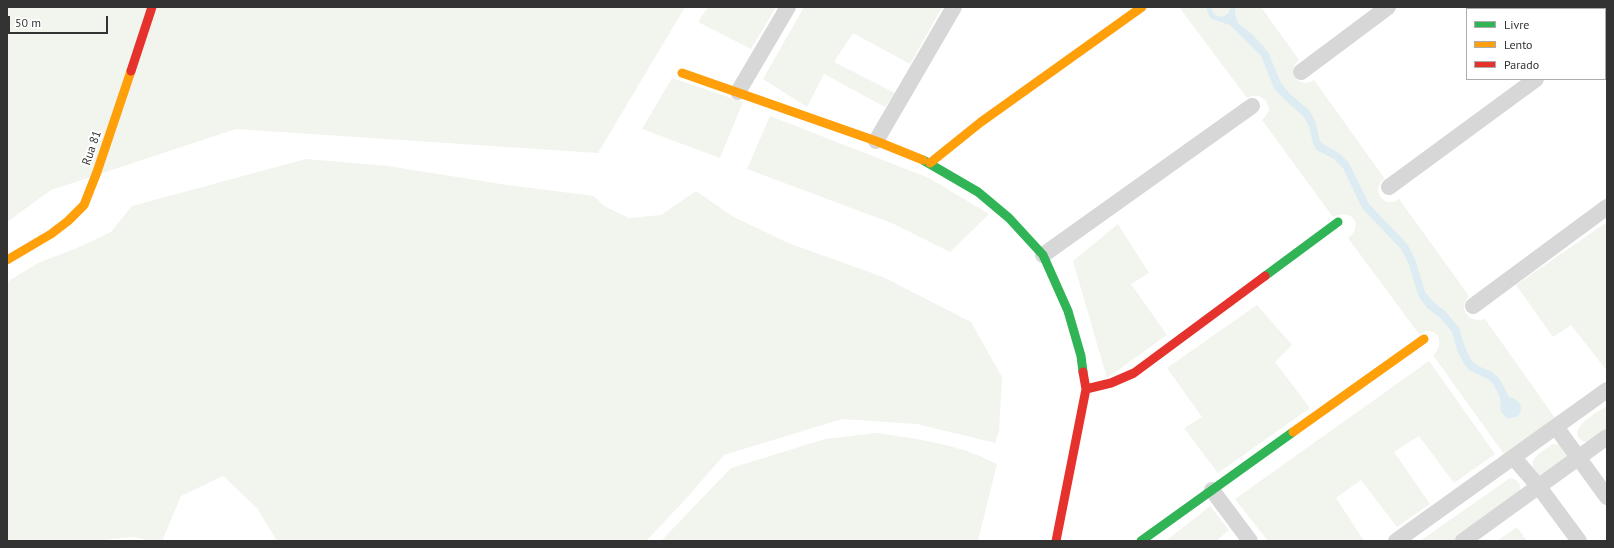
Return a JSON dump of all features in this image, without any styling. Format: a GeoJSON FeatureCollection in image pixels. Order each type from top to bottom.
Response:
{"type":"FeatureCollection","features":[{"type":"Feature","properties":{"kind":"street","name":"Rua 81"},"geometry":{"type":"LineString","coordinates":[[7,260],[57,230],[84,205],[100,164],[152,7]]}},
{"type":"Feature","properties":{"kind":"street"},"geometry":{"type":"LineString","coordinates":[[738,92],[788,7]]}},
{"type":"Feature","properties":{"kind":"street"},"geometry":{"type":"LineString","coordinates":[[876,141],[954,7]]}},
{"type":"Feature","properties":{"kind":"street"},"geometry":{"type":"LineString","coordinates":[[930,163],[981,122],[1142,7]]}},
{"type":"Feature","properties":{"kind":"street"},"geometry":{"type":"LineString","coordinates":[[1301,72],[1388,7]]}},
{"type":"Feature","properties":{"kind":"street"},"geometry":{"type":"LineString","coordinates":[[682,73],[876,141],[930,163],[978,192],[1009,218],[1043,255],[1068,311],[1081,356],[1086,389],[1056,541]]}},
{"type":"Feature","properties":{"kind":"street"},"geometry":{"type":"LineString","coordinates":[[1389,187],[1535,80]]}},
{"type":"Feature","properties":{"kind":"street"},"geometry":{"type":"LineString","coordinates":[[1043,255],[1252,106]]}},
{"type":"Feature","properties":{"kind":"street"},"geometry":{"type":"LineString","coordinates":[[1473,306],[1607,206]]}},
{"type":"Feature","properties":{"kind":"street"},"geometry":{"type":"LineString","coordinates":[[1086,389],[1112,384],[1134,372],[1338,222]]}},
{"type":"Feature","properties":{"kind":"street"},"geometry":{"type":"LineString","coordinates":[[1141,541],[1424,339]]}},
{"type":"Feature","properties":{"kind":"street"},"geometry":{"type":"LineString","coordinates":[[1396,541],[1607,390]]}},
{"type":"Feature","properties":{"kind":"street"},"geometry":{"type":"LineString","coordinates":[[1556,427],[1607,497]]}},
{"type":"Feature","properties":{"kind":"street"},"geometry":{"type":"LineString","coordinates":[[1463,541],[1607,437]]}},
{"type":"Feature","properties":{"kind":"street"},"geometry":{"type":"LineString","coordinates":[[1514,458],[1539,487],[1579,541]]}},
{"type":"Feature","properties":{"kind":"street"},"geometry":{"type":"LineString","coordinates":[[1212,490],[1250,541]]}},
{"type":"Feature","properties":{"kind":"shaded area"},"geometry":{"type":"Polygon","coordinates":[[[7,7],[685,7],[598,153],[236,129],[51,190],[7,222],[7,7]]]}},
{"type":"Feature","properties":{"kind":"shaded area"},"geometry":{"type":"Polygon","coordinates":[[[708,7],[776,7],[751,49],[698,22],[708,7]]]}},
{"type":"Feature","properties":{"kind":"shaded area"},"geometry":{"type":"Polygon","coordinates":[[[804,7],[942,7],[910,64],[853,33],[834,62],[895,93],[885,107],[824,74],[807,107],[763,79],[804,7]]]}},
{"type":"Feature","properties":{"kind":"shaded area"},"geometry":{"type":"Polygon","coordinates":[[[1179,7],[1261,7],[1299,60],[1293,69],[1296,78],[1303,83],[1314,80],[1385,179],[1381,181],[1378,189],[1380,197],[1388,202],[1399,199],[1469,296],[1464,306],[1466,314],[1474,319],[1485,319],[1553,415],[1561,423],[1506,457],[1433,355],[1438,349],[1439,345],[1436,334],[1428,331],[1419,334],[1348,238],[1353,234],[1355,229],[1356,224],[1354,220],[1351,216],[1346,215],[1333,217],[1262,120],[1269,110],[1267,102],[1259,96],[1251,96],[1247,98],[1179,7]]]}},
{"type":"Feature","properties":{"kind":"shaded area"},"geometry":{"type":"Polygon","coordinates":[[[1206,7],[1211,7],[1215,15],[1220,17],[1228,14],[1231,7],[1235,7],[1238,23],[1253,35],[1268,52],[1281,83],[1290,94],[1310,111],[1316,124],[1320,141],[1339,153],[1349,163],[1369,204],[1408,245],[1416,262],[1425,292],[1433,302],[1445,311],[1459,328],[1471,360],[1478,366],[1492,372],[1499,378],[1509,397],[1513,398],[1520,404],[1521,410],[1518,416],[1508,419],[1501,412],[1500,397],[1493,384],[1488,379],[1469,370],[1464,364],[1457,350],[1452,332],[1439,317],[1427,308],[1418,295],[1409,265],[1401,249],[1362,208],[1343,168],[1334,159],[1317,150],[1313,144],[1309,126],[1303,116],[1274,88],[1261,56],[1230,25],[1212,19],[1209,16],[1206,7]]]}},
{"type":"Feature","properties":{"kind":"shaded area"},"geometry":{"type":"Polygon","coordinates":[[[672,78],[743,102],[720,158],[642,129],[672,78]]]}},
{"type":"Feature","properties":{"kind":"shaded area"},"geometry":{"type":"Polygon","coordinates":[[[770,116],[929,178],[989,214],[950,252],[894,224],[747,169],[770,116]]]}},
{"type":"Feature","properties":{"kind":"shaded area"},"geometry":{"type":"Polygon","coordinates":[[[306,159],[388,166],[507,185],[594,196],[604,206],[629,218],[661,215],[696,191],[732,216],[788,243],[883,277],[971,322],[1002,377],[999,432],[995,443],[917,424],[842,419],[724,455],[684,501],[646,541],[277,541],[257,508],[223,476],[181,496],[162,541],[153,541],[133,537],[91,541],[7,541],[7,282],[38,263],[77,248],[111,232],[132,206],[306,159]]]}},
{"type":"Feature","properties":{"kind":"shaded area"},"geometry":{"type":"Polygon","coordinates":[[[1607,222],[1607,371],[1571,325],[1553,337],[1516,285],[1607,222]]]}},
{"type":"Feature","properties":{"kind":"shaded area"},"geometry":{"type":"Polygon","coordinates":[[[1118,224],[1149,273],[1131,284],[1167,335],[1107,378],[1073,261],[1118,224]]]}},
{"type":"Feature","properties":{"kind":"shaded area"},"geometry":{"type":"Polygon","coordinates":[[[1257,305],[1292,345],[1275,362],[1310,408],[1218,473],[1184,428],[1202,417],[1167,368],[1257,305]]]}},
{"type":"Feature","properties":{"kind":"shaded area"},"geometry":{"type":"Polygon","coordinates":[[[1429,361],[1495,454],[1454,483],[1419,436],[1394,452],[1430,504],[1397,527],[1361,480],[1336,498],[1364,541],[1268,541],[1235,499],[1429,361]]]}},
{"type":"Feature","properties":{"kind":"shaded area"},"geometry":{"type":"Polygon","coordinates":[[[1607,406],[1607,431],[1589,442],[1581,440],[1577,432],[1579,427],[1607,406]]]}},
{"type":"Feature","properties":{"kind":"shaded area"},"geometry":{"type":"Polygon","coordinates":[[[876,433],[938,443],[983,457],[997,464],[978,541],[661,541],[731,468],[825,439],[876,433]]]}},
{"type":"Feature","properties":{"kind":"shaded area"},"geometry":{"type":"Polygon","coordinates":[[[1552,444],[1560,445],[1567,453],[1567,457],[1542,476],[1535,470],[1533,462],[1538,455],[1552,444]]]}},
{"type":"Feature","properties":{"kind":"shaded area"},"geometry":{"type":"Polygon","coordinates":[[[1510,478],[1517,481],[1520,485],[1520,491],[1517,497],[1455,541],[1420,541],[1510,478]]]}},
{"type":"Feature","properties":{"kind":"shaded area"},"geometry":{"type":"Polygon","coordinates":[[[1210,506],[1229,530],[1216,541],[1166,541],[1210,506]]]}},
{"type":"Feature","properties":{"kind":"shaded area"},"geometry":{"type":"Polygon","coordinates":[[[1517,527],[1527,541],[1497,541],[1517,527]]]}},
{"type":"Feature","properties":{"kind":"traffic: fast"},"geometry":{"type":"LineString","coordinates":[[923,160],[978,192],[1009,218],[1043,255],[1068,311],[1081,356],[1083,372]]}},
{"type":"Feature","properties":{"kind":"traffic: fast"},"geometry":{"type":"LineString","coordinates":[[1265,276],[1338,222]]}},
{"type":"Feature","properties":{"kind":"traffic: fast"},"geometry":{"type":"LineString","coordinates":[[1141,541],[1293,432]]}},
{"type":"Feature","properties":{"kind":"traffic: slow"},"geometry":{"type":"LineString","coordinates":[[930,163],[981,122],[1142,7]]}},
{"type":"Feature","properties":{"kind":"traffic: slow"},"geometry":{"type":"LineString","coordinates":[[7,260],[51,234],[68,221],[84,205],[97,172],[131,71]]}},
{"type":"Feature","properties":{"kind":"traffic: slow"},"geometry":{"type":"LineString","coordinates":[[682,73],[876,141],[923,160]]}},
{"type":"Feature","properties":{"kind":"traffic: slow"},"geometry":{"type":"LineString","coordinates":[[1293,432],[1424,339]]}},
{"type":"Feature","properties":{"kind":"traffic: jam"},"geometry":{"type":"LineString","coordinates":[[131,71],[152,7]]}},
{"type":"Feature","properties":{"kind":"traffic: jam"},"geometry":{"type":"LineString","coordinates":[[1086,389],[1111,383],[1134,373],[1265,276]]}},
{"type":"Feature","properties":{"kind":"traffic: jam"},"geometry":{"type":"LineString","coordinates":[[1056,541],[1086,389],[1083,372]]}}]}
